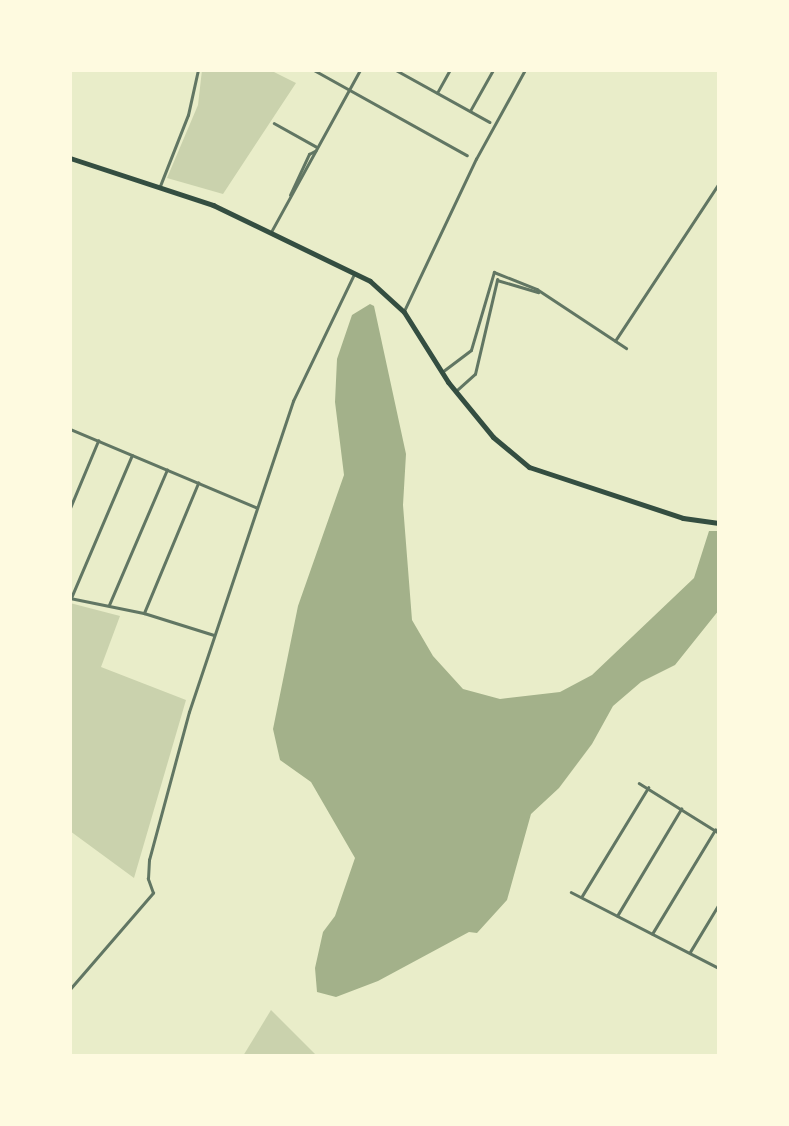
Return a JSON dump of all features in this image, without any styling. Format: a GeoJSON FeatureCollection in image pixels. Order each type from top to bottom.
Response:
{"type":"FeatureCollection","features":[{"type":"Feature","properties":{"kind":"highway"},"geometry":{"type":"LineString","coordinates":[[70,158],[213,205],[354,274],[388,294],[404,312],[442,372],[493,438],[529,467],[683,518],[719,523]]}},
{"type":"Feature","properties":{"kind":"street"},"geometry":{"type":"LineString","coordinates":[[158,189],[188,115],[198,70]]}},
{"type":"Feature","properties":{"kind":"street"},"geometry":{"type":"LineString","coordinates":[[314,70],[467,155]]}},
{"type":"Feature","properties":{"kind":"street"},"geometry":{"type":"LineString","coordinates":[[271,233],[360,70]]}},
{"type":"Feature","properties":{"kind":"street"},"geometry":{"type":"LineString","coordinates":[[396,70],[490,122]]}},
{"type":"Feature","properties":{"kind":"street"},"geometry":{"type":"LineString","coordinates":[[406,76],[409,70]]}},
{"type":"Feature","properties":{"kind":"street"},"geometry":{"type":"LineString","coordinates":[[437,93],[450,70]]}},
{"type":"Feature","properties":{"kind":"street"},"geometry":{"type":"LineString","coordinates":[[470,111],[493,70]]}},
{"type":"Feature","properties":{"kind":"street"},"geometry":{"type":"LineString","coordinates":[[404,312],[476,159],[526,70]]}},
{"type":"Feature","properties":{"kind":"street"},"geometry":{"type":"LineString","coordinates":[[274,123],[316,149]]}},
{"type":"Feature","properties":{"kind":"street"},"geometry":{"type":"LineString","coordinates":[[290,198],[309,154],[316,149]]}},
{"type":"Feature","properties":{"kind":"street"},"geometry":{"type":"LineString","coordinates":[[615,341],[719,183]]}},
{"type":"Feature","properties":{"kind":"street"},"geometry":{"type":"LineString","coordinates":[[442,372],[471,350],[494,272],[538,292],[626,348]]}},
{"type":"Feature","properties":{"kind":"street"},"geometry":{"type":"LineString","coordinates":[[70,989],[153,893],[148,879],[149,860],[214,635],[293,401],[354,274]]}},
{"type":"Feature","properties":{"kind":"street"},"geometry":{"type":"LineString","coordinates":[[456,391],[475,374],[497,280],[538,292]]}},
{"type":"Feature","properties":{"kind":"street"},"geometry":{"type":"LineString","coordinates":[[70,429],[256,507]]}},
{"type":"Feature","properties":{"kind":"street"},"geometry":{"type":"LineString","coordinates":[[70,508],[98,441]]}},
{"type":"Feature","properties":{"kind":"street"},"geometry":{"type":"LineString","coordinates":[[132,455],[71,598],[144,613],[214,635]]}},
{"type":"Feature","properties":{"kind":"street"},"geometry":{"type":"LineString","coordinates":[[109,606],[167,470]]}},
{"type":"Feature","properties":{"kind":"street"},"geometry":{"type":"LineString","coordinates":[[144,613],[198,483]]}},
{"type":"Feature","properties":{"kind":"street"},"geometry":{"type":"LineString","coordinates":[[639,783],[717,831],[652,934]]}},
{"type":"Feature","properties":{"kind":"street"},"geometry":{"type":"LineString","coordinates":[[581,897],[648,788]]}},
{"type":"Feature","properties":{"kind":"street"},"geometry":{"type":"LineString","coordinates":[[617,916],[681,809]]}},
{"type":"Feature","properties":{"kind":"street"},"geometry":{"type":"LineString","coordinates":[[570,892],[719,968]]}},
{"type":"Feature","properties":{"kind":"street"},"geometry":{"type":"LineString","coordinates":[[689,953],[719,904]]}},
{"type":"Feature","properties":{"kind":"shaded area"},"geometry":{"type":"Polygon","coordinates":[[[202,70],[270,70],[296,83],[223,194],[167,178],[198,105],[202,70]]]}},
{"type":"Feature","properties":{"kind":"shaded area"},"geometry":{"type":"Polygon","coordinates":[[[370,304],[374,306],[406,454],[403,505],[412,620],[433,656],[463,689],[500,699],[560,692],[592,675],[694,578],[709,531],[719,531],[719,610],[675,665],[641,682],[613,706],[592,744],[559,788],[531,814],[507,900],[477,933],[469,932],[378,981],[336,997],[317,992],[315,968],[323,932],[335,916],[355,858],[311,782],[280,760],[273,729],[298,606],[344,475],[335,402],[337,359],[352,315],[370,304]]]}},
{"type":"Feature","properties":{"kind":"shaded area"},"geometry":{"type":"Polygon","coordinates":[[[70,603],[120,616],[101,667],[186,700],[134,878],[70,831],[70,603]]]}},
{"type":"Feature","properties":{"kind":"shaded area"},"geometry":{"type":"Polygon","coordinates":[[[271,1010],[317,1056],[243,1056],[271,1010]]]}}]}
